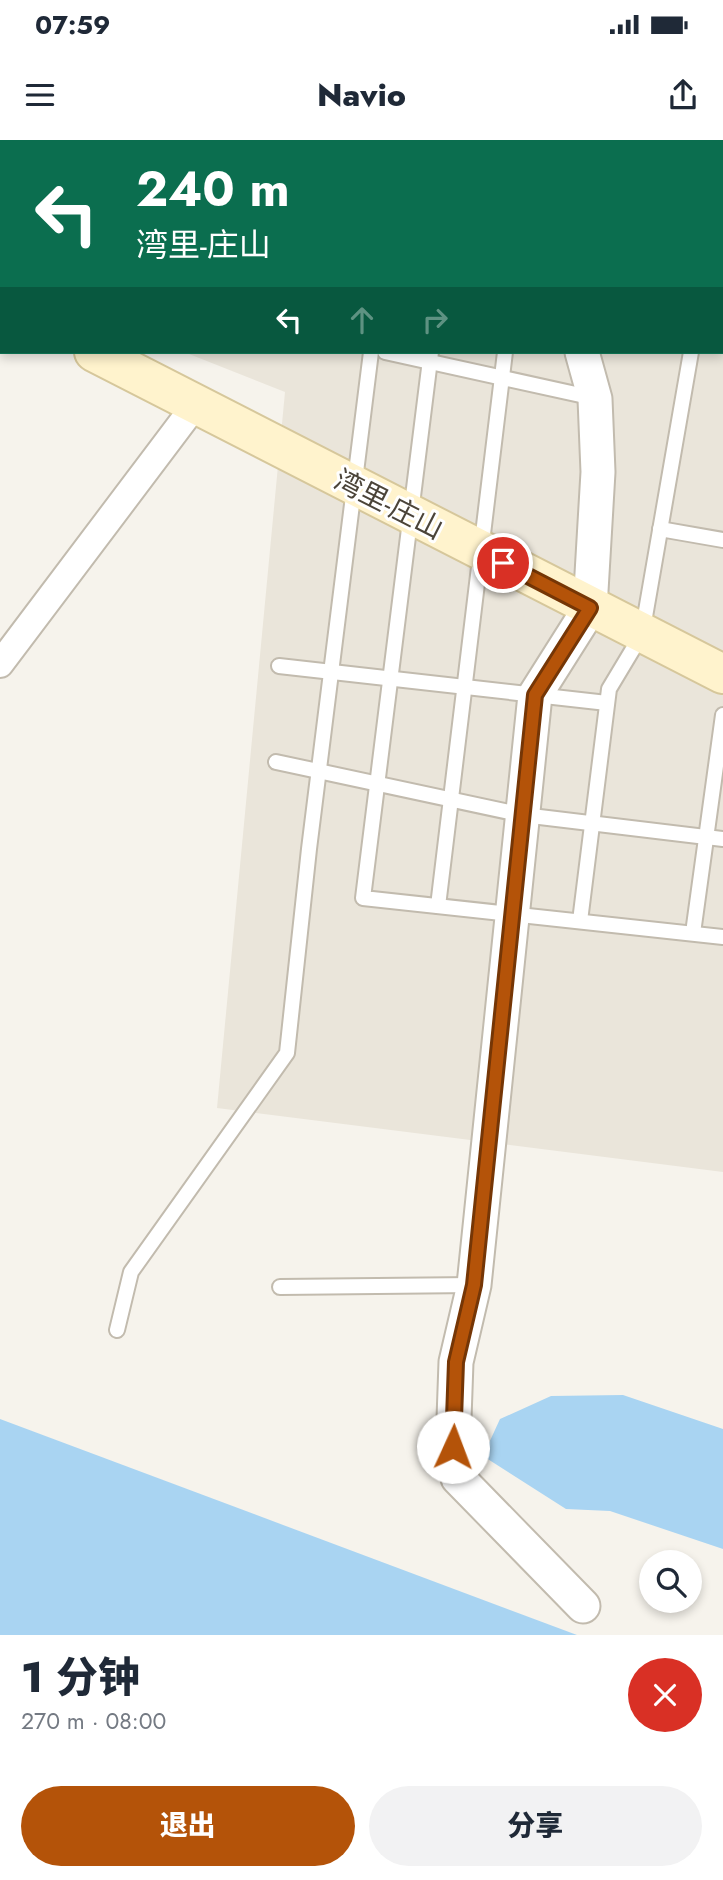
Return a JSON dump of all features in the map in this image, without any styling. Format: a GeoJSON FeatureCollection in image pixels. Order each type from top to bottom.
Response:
{"type":"FeatureCollection","features":[{"type":"Feature","properties":{"kind":"main road","name":"湾里-庄山"},"geometry":{"type":"LineString","coordinates":[[98,354],[723,674]]}},
{"type":"Feature","properties":{"kind":"street"},"geometry":{"type":"LineString","coordinates":[[583,354],[595,399],[598,472],[590,608],[535,695],[474,1285],[456,1362],[453,1447],[458,1478],[583,1606]]}},
{"type":"Feature","properties":{"kind":"street"},"geometry":{"type":"LineString","coordinates":[[0,664],[195,404]]}},
{"type":"Feature","properties":{"kind":"lane"},"geometry":{"type":"LineString","coordinates":[[117,1330],[131,1272],[287,1053],[318,771],[371,354]]}},
{"type":"Feature","properties":{"kind":"lane"},"geometry":{"type":"LineString","coordinates":[[403,354],[430,357],[502,378],[595,399]]}},
{"type":"Feature","properties":{"kind":"lane"},"geometry":{"type":"LineString","coordinates":[[438,906],[505,354]]}},
{"type":"Feature","properties":{"kind":"lane"},"geometry":{"type":"LineString","coordinates":[[580,921],[609,689],[642,634],[691,354]]}},
{"type":"Feature","properties":{"kind":"lane"},"geometry":{"type":"LineString","coordinates":[[430,357],[363,898],[723,936]]}},
{"type":"Feature","properties":{"kind":"lane"},"geometry":{"type":"LineString","coordinates":[[660,529],[723,540]]}},
{"type":"Feature","properties":{"kind":"lane"},"geometry":{"type":"LineString","coordinates":[[279,666],[607,703]]}},
{"type":"Feature","properties":{"kind":"lane"},"geometry":{"type":"LineString","coordinates":[[693,933],[723,715]]}},
{"type":"Feature","properties":{"kind":"lane"},"geometry":{"type":"LineString","coordinates":[[276,762],[523,816],[723,839]]}},
{"type":"Feature","properties":{"kind":"lane"},"geometry":{"type":"LineString","coordinates":[[280,1287],[474,1285]]}},
{"type":"Feature","properties":{"kind":"shaded area"},"geometry":{"type":"Polygon","coordinates":[[[189,354],[723,354],[723,1172],[217,1108],[285,392],[189,354]]]}},
{"type":"Feature","properties":{"kind":"water"},"geometry":{"type":"Polygon","coordinates":[[[623,1395],[723,1429],[723,1549],[610,1511],[566,1509],[483,1456],[500,1419],[551,1396],[623,1395]]]}},
{"type":"Feature","properties":{"kind":"water"},"geometry":{"type":"Polygon","coordinates":[[[0,1419],[577,1635],[0,1635],[0,1419]]]}},
{"type":"Feature","properties":{"kind":"route"},"geometry":{"type":"LineString","coordinates":[[453,1447],[456,1362],[474,1285],[535,695],[590,608],[503,563]]}}]}
